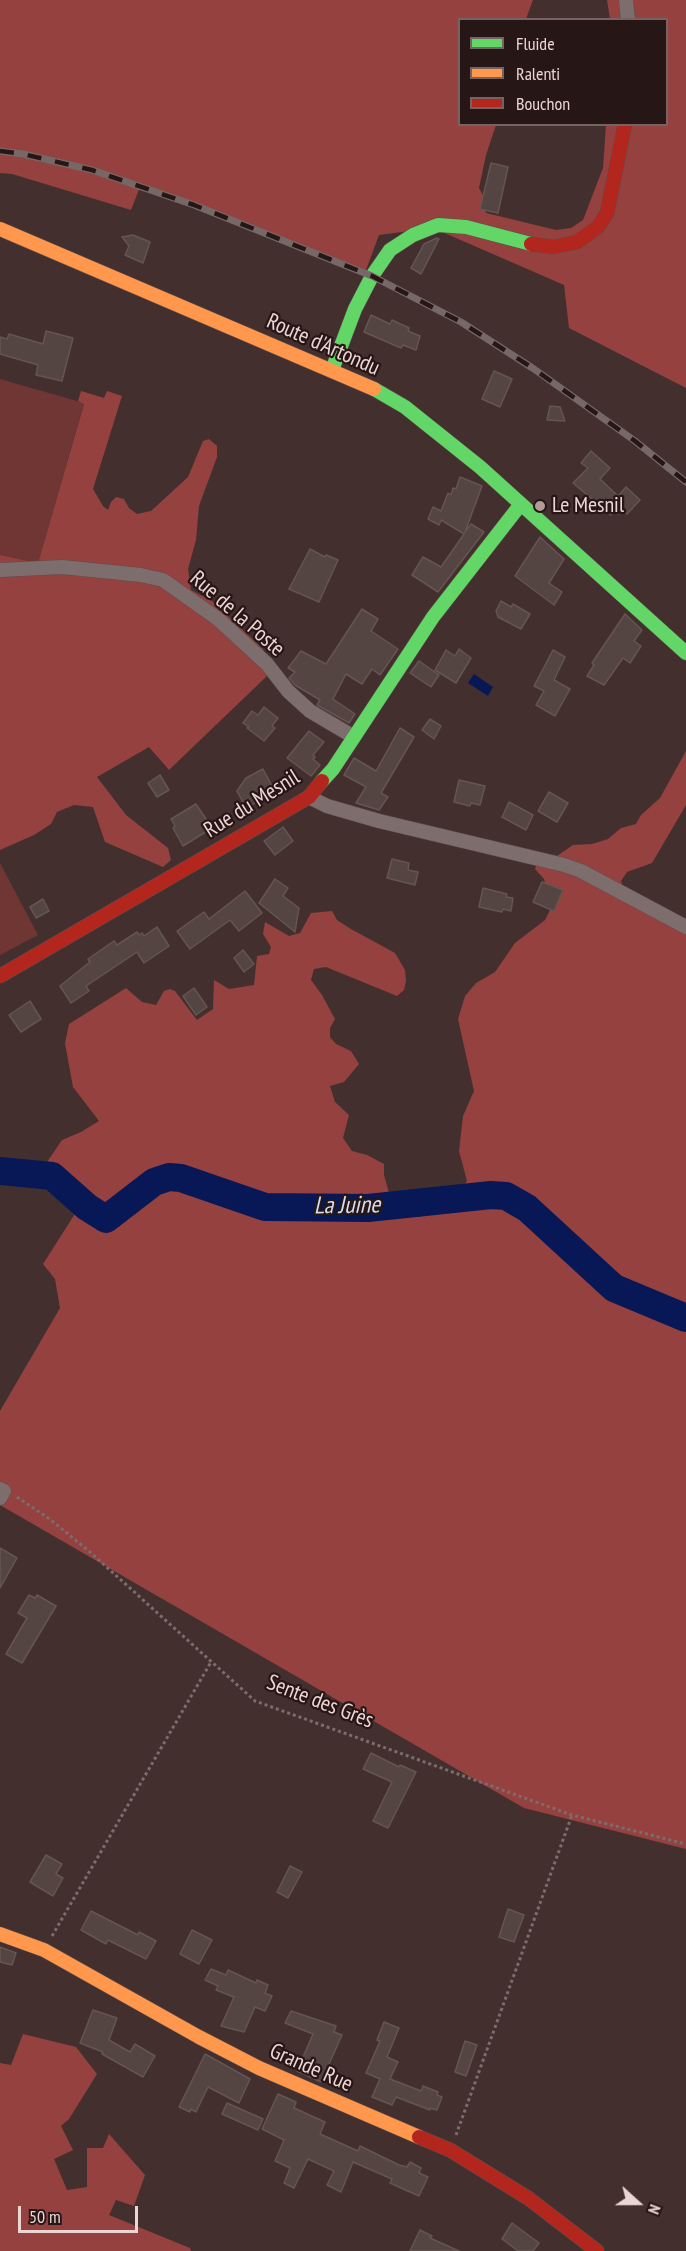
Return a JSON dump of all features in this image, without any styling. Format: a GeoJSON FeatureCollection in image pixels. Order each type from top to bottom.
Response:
{"type":"FeatureCollection","features":[{"type":"Feature","properties":{"kind":"street"},"geometry":{"type":"LineString","coordinates":[[626,0],[628,18]]}},
{"type":"Feature","properties":{"kind":"street"},"geometry":{"type":"LineString","coordinates":[[332,370],[355,309],[372,276],[390,250],[412,235],[438,225],[466,227],[525,243],[553,247],[578,242],[598,227],[607,213],[625,126]]}},
{"type":"Feature","properties":{"kind":"street","name":"Route d'Artondu"},"geometry":{"type":"LineString","coordinates":[[0,229],[332,370],[405,407],[480,467],[686,653]]}},
{"type":"Feature","properties":{"kind":"street","name":"Rue du Mesnil"},"geometry":{"type":"LineString","coordinates":[[0,976],[309,797],[333,769],[433,617],[521,504]]}},
{"type":"Feature","properties":{"kind":"street","name":"Rue de la Poste"},"geometry":{"type":"LineString","coordinates":[[0,570],[62,567],[141,574],[163,580],[218,619],[267,664],[288,691],[310,711],[354,737]]}},
{"type":"Feature","properties":{"kind":"street"},"geometry":{"type":"LineString","coordinates":[[309,797],[327,806],[379,821],[564,865],[581,871],[686,927]]}},
{"type":"Feature","properties":{"kind":"street","name":"Grande Rue"},"geometry":{"type":"LineString","coordinates":[[0,1934],[44,1950],[259,2068],[450,2150],[528,2198],[597,2251]]}},
{"type":"Feature","properties":{"kind":"path","name":"Sente des Grès"},"geometry":{"type":"LineString","coordinates":[[1,1493],[51,1520],[90,1552],[255,1701],[269,1708],[572,1815],[686,1844]]}},
{"type":"Feature","properties":{"kind":"path"},"geometry":{"type":"LineString","coordinates":[[44,1950],[211,1662]]}},
{"type":"Feature","properties":{"kind":"path"},"geometry":{"type":"LineString","coordinates":[[450,2150],[572,1815]]}},
{"type":"Feature","properties":{"kind":"shaded area"},"geometry":{"type":"Polygon","coordinates":[[[0,0],[533,0],[526,18],[458,18],[458,126],[496,126],[486,155],[479,188],[484,197],[486,213],[556,230],[571,228],[583,220],[603,168],[606,126],[668,126],[668,18],[610,18],[607,0],[686,0],[686,388],[569,328],[564,285],[433,228],[379,235],[366,270],[140,187],[131,210],[12,174],[0,173],[0,0]]]}},
{"type":"Feature","properties":{"kind":"shaded area"},"geometry":{"type":"Polygon","coordinates":[[[0,379],[84,403],[38,563],[0,555],[0,379]]]}},
{"type":"Feature","properties":{"kind":"shaded area"},"geometry":{"type":"Polygon","coordinates":[[[81,391],[104,398],[107,391],[122,396],[93,489],[108,510],[116,497],[124,499],[129,508],[137,514],[151,511],[188,477],[203,441],[209,439],[217,446],[217,457],[199,506],[196,540],[188,569],[191,590],[212,601],[263,649],[267,676],[169,770],[149,747],[97,777],[126,815],[168,848],[171,860],[163,867],[105,842],[93,807],[74,805],[57,812],[51,824],[34,835],[0,850],[0,555],[38,563],[84,404],[78,401],[81,391]]]}},
{"type":"Feature","properties":{"kind":"shaded area"},"geometry":{"type":"Polygon","coordinates":[[[474,674],[493,687],[488,696],[468,683],[474,674]]]}},
{"type":"Feature","properties":{"kind":"shaded area"},"geometry":{"type":"Polygon","coordinates":[[[686,751],[686,805],[652,863],[627,872],[621,881],[626,895],[686,928],[686,1849],[524,1808],[0,1505],[0,1411],[60,1308],[55,1279],[43,1264],[78,1209],[65,1202],[47,1186],[45,1165],[62,1140],[99,1121],[73,1087],[65,1043],[69,1024],[126,988],[142,1002],[156,1005],[164,991],[170,989],[175,991],[197,1020],[213,1009],[214,980],[229,989],[254,985],[257,956],[269,954],[271,947],[263,934],[265,922],[289,936],[300,933],[311,913],[332,911],[337,920],[395,953],[405,970],[406,981],[404,990],[397,996],[326,967],[314,969],[311,980],[335,1019],[330,1028],[330,1037],[336,1044],[351,1051],[359,1064],[344,1082],[330,1086],[335,1102],[349,1115],[343,1138],[352,1151],[367,1155],[384,1164],[384,1175],[394,1211],[420,1217],[447,1206],[467,1181],[459,1151],[463,1116],[474,1091],[458,1019],[465,996],[476,983],[495,972],[515,943],[545,920],[551,908],[544,879],[535,869],[539,858],[554,858],[573,845],[592,844],[608,839],[621,828],[636,824],[641,815],[660,798],[686,751]]]}},
{"type":"Feature","properties":{"kind":"shaded area"},"geometry":{"type":"Polygon","coordinates":[[[0,863],[38,935],[0,955],[0,863]]]}},
{"type":"Feature","properties":{"kind":"shaded area"},"geometry":{"type":"Polygon","coordinates":[[[23,2034],[76,2047],[97,2074],[69,2119],[61,2126],[73,2150],[54,2159],[67,2190],[87,2187],[87,2148],[103,2148],[109,2134],[145,2175],[134,2206],[116,2200],[109,2215],[190,2248],[191,2251],[0,2251],[0,2063],[11,2065],[23,2034]]]}},
{"type":"Feature","properties":{"kind":"building"},"geometry":{"type":"Polygon","coordinates":[[[491,163],[508,167],[498,213],[480,209],[491,163]]]}},
{"type":"Feature","properties":{"kind":"building"},"geometry":{"type":"Polygon","coordinates":[[[133,235],[150,242],[143,263],[125,255],[129,246],[122,237],[133,235]]]}},
{"type":"Feature","properties":{"kind":"building"},"geometry":{"type":"Polygon","coordinates":[[[439,239],[421,274],[411,268],[424,244],[439,239]]]}},
{"type":"Feature","properties":{"kind":"building"},"geometry":{"type":"Polygon","coordinates":[[[371,315],[390,324],[392,320],[420,336],[416,350],[403,345],[401,348],[364,332],[371,315]]]}},
{"type":"Feature","properties":{"kind":"building"},"geometry":{"type":"Polygon","coordinates":[[[46,331],[73,338],[62,381],[36,375],[38,365],[0,354],[0,337],[7,339],[9,334],[43,344],[46,331]]]}},
{"type":"Feature","properties":{"kind":"building"},"geometry":{"type":"Polygon","coordinates":[[[494,371],[512,379],[500,407],[482,399],[494,371]]]}},
{"type":"Feature","properties":{"kind":"building"},"geometry":{"type":"Polygon","coordinates":[[[550,406],[560,407],[565,421],[547,420],[550,406]]]}},
{"type":"Feature","properties":{"kind":"building"},"geometry":{"type":"Polygon","coordinates":[[[591,451],[610,468],[600,479],[618,496],[626,487],[640,500],[627,514],[621,510],[618,514],[614,512],[611,515],[573,483],[588,468],[581,463],[591,451]]]}},
{"type":"Feature","properties":{"kind":"building"},"geometry":{"type":"Polygon","coordinates":[[[460,477],[482,486],[465,532],[471,524],[484,532],[438,592],[412,575],[423,557],[441,567],[464,534],[441,520],[439,525],[428,519],[433,507],[441,511],[448,493],[451,495],[453,488],[456,489],[460,477]]]}},
{"type":"Feature","properties":{"kind":"building"},"geometry":{"type":"Polygon","coordinates":[[[540,537],[564,559],[549,583],[562,592],[554,605],[515,576],[540,537]]]}},
{"type":"Feature","properties":{"kind":"building"},"geometry":{"type":"Polygon","coordinates":[[[310,549],[325,557],[326,555],[338,560],[319,602],[289,589],[310,549]]]}},
{"type":"Feature","properties":{"kind":"building"},"geometry":{"type":"Polygon","coordinates":[[[501,601],[511,607],[513,604],[530,614],[521,629],[498,617],[496,611],[501,601]]]}},
{"type":"Feature","properties":{"kind":"building"},"geometry":{"type":"Polygon","coordinates":[[[362,609],[378,619],[371,631],[398,649],[380,675],[372,669],[362,684],[346,674],[333,699],[355,714],[349,723],[317,705],[320,700],[295,685],[289,678],[295,672],[288,668],[301,651],[326,664],[362,609]]]}},
{"type":"Feature","properties":{"kind":"building"},"geometry":{"type":"Polygon","coordinates":[[[625,614],[642,630],[634,641],[641,646],[630,663],[623,658],[604,685],[587,676],[594,665],[592,663],[625,614]]]}},
{"type":"Feature","properties":{"kind":"building"},"geometry":{"type":"Polygon","coordinates":[[[459,649],[471,658],[456,683],[435,670],[446,650],[455,656],[459,649]]]}},
{"type":"Feature","properties":{"kind":"building"},"geometry":{"type":"Polygon","coordinates":[[[553,650],[565,657],[554,680],[570,689],[555,716],[536,705],[544,691],[534,686],[553,650]]]}},
{"type":"Feature","properties":{"kind":"building"},"geometry":{"type":"Polygon","coordinates":[[[419,661],[439,675],[431,687],[410,673],[419,661]]]}},
{"type":"Feature","properties":{"kind":"building"},"geometry":{"type":"Polygon","coordinates":[[[264,707],[278,718],[272,726],[275,728],[264,741],[243,723],[252,711],[258,715],[264,707]]]}},
{"type":"Feature","properties":{"kind":"building"},"geometry":{"type":"Polygon","coordinates":[[[430,719],[441,726],[434,739],[422,730],[430,719]]]}},
{"type":"Feature","properties":{"kind":"building"},"geometry":{"type":"Polygon","coordinates":[[[400,728],[414,737],[381,793],[388,797],[379,810],[356,803],[366,787],[344,775],[354,758],[376,771],[400,728]]]}},
{"type":"Feature","properties":{"kind":"building"},"geometry":{"type":"Polygon","coordinates":[[[309,731],[324,742],[313,755],[315,757],[313,759],[320,765],[311,776],[287,758],[309,731]]]}},
{"type":"Feature","properties":{"kind":"building"},"geometry":{"type":"Polygon","coordinates":[[[263,769],[275,792],[246,808],[237,791],[246,778],[263,769]]]}},
{"type":"Feature","properties":{"kind":"building"},"geometry":{"type":"Polygon","coordinates":[[[160,775],[169,790],[157,797],[148,783],[160,775]]]}},
{"type":"Feature","properties":{"kind":"building"},"geometry":{"type":"Polygon","coordinates":[[[459,780],[485,786],[480,805],[471,803],[470,806],[454,802],[459,780]]]}},
{"type":"Feature","properties":{"kind":"building"},"geometry":{"type":"Polygon","coordinates":[[[549,792],[568,803],[557,822],[538,811],[549,792]]]}},
{"type":"Feature","properties":{"kind":"building"},"geometry":{"type":"Polygon","coordinates":[[[509,802],[533,815],[526,830],[502,817],[509,802]]]}},
{"type":"Feature","properties":{"kind":"building"},"geometry":{"type":"Polygon","coordinates":[[[196,804],[212,828],[183,846],[173,828],[175,826],[171,819],[196,804]]]}},
{"type":"Feature","properties":{"kind":"building"},"geometry":{"type":"Polygon","coordinates":[[[283,827],[293,841],[275,855],[264,841],[283,827]]]}},
{"type":"Feature","properties":{"kind":"building"},"geometry":{"type":"Polygon","coordinates":[[[392,859],[409,863],[408,870],[418,872],[415,885],[387,878],[392,859]]]}},
{"type":"Feature","properties":{"kind":"building"},"geometry":{"type":"Polygon","coordinates":[[[275,879],[288,888],[283,896],[299,908],[295,932],[259,903],[275,879]]]}},
{"type":"Feature","properties":{"kind":"building"},"geometry":{"type":"Polygon","coordinates":[[[542,882],[563,890],[554,911],[533,902],[542,882]]]}},
{"type":"Feature","properties":{"kind":"building"},"geometry":{"type":"Polygon","coordinates":[[[483,888],[507,894],[506,897],[513,898],[511,911],[503,909],[502,912],[479,907],[483,888]]]}},
{"type":"Feature","properties":{"kind":"building"},"geometry":{"type":"Polygon","coordinates":[[[245,891],[262,913],[239,931],[230,920],[190,949],[177,931],[204,912],[209,919],[245,891]]]}},
{"type":"Feature","properties":{"kind":"building"},"geometry":{"type":"Polygon","coordinates":[[[43,899],[49,911],[36,918],[30,907],[43,899]]]}},
{"type":"Feature","properties":{"kind":"building"},"geometry":{"type":"Polygon","coordinates":[[[157,927],[169,946],[144,963],[137,952],[86,986],[89,991],[71,1003],[60,986],[90,962],[88,959],[114,941],[117,945],[137,932],[144,936],[157,927]]]}},
{"type":"Feature","properties":{"kind":"building"},"geometry":{"type":"Polygon","coordinates":[[[243,950],[254,964],[244,972],[234,958],[243,950]]]}},
{"type":"Feature","properties":{"kind":"building"},"geometry":{"type":"Polygon","coordinates":[[[194,988],[207,1007],[196,1015],[183,996],[194,988]]]}},
{"type":"Feature","properties":{"kind":"building"},"geometry":{"type":"Polygon","coordinates":[[[30,1001],[41,1019],[21,1032],[9,1015],[30,1001]]]}},
{"type":"Feature","properties":{"kind":"building"},"geometry":{"type":"Polygon","coordinates":[[[0,1548],[17,1558],[0,1588],[0,1548]]]}},
{"type":"Feature","properties":{"kind":"building"},"geometry":{"type":"Polygon","coordinates":[[[29,1595],[35,1598],[37,1595],[56,1606],[22,1663],[6,1654],[27,1618],[18,1613],[29,1595]]]}},
{"type":"Feature","properties":{"kind":"building"},"geometry":{"type":"Polygon","coordinates":[[[371,1753],[399,1767],[400,1765],[416,1772],[388,1828],[373,1821],[392,1782],[363,1769],[371,1753]]]}},
{"type":"Feature","properties":{"kind":"building"},"geometry":{"type":"Polygon","coordinates":[[[46,1855],[62,1864],[56,1874],[63,1878],[53,1896],[30,1882],[46,1855]]]}},
{"type":"Feature","properties":{"kind":"building"},"geometry":{"type":"Polygon","coordinates":[[[290,1866],[302,1872],[288,1898],[277,1892],[290,1866]]]}},
{"type":"Feature","properties":{"kind":"building"},"geometry":{"type":"Polygon","coordinates":[[[508,1909],[524,1915],[514,1942],[499,1937],[508,1909]]]}},
{"type":"Feature","properties":{"kind":"building"},"geometry":{"type":"Polygon","coordinates":[[[91,1911],[138,1935],[139,1932],[156,1941],[146,1959],[108,1940],[106,1944],[81,1930],[91,1911]]]}},
{"type":"Feature","properties":{"kind":"building"},"geometry":{"type":"Polygon","coordinates":[[[192,1930],[212,1940],[199,1964],[180,1954],[192,1930]]]}},
{"type":"Feature","properties":{"kind":"building"},"geometry":{"type":"Polygon","coordinates":[[[0,1947],[16,1953],[12,1965],[0,1962],[0,1947]]]}},
{"type":"Feature","properties":{"kind":"building"},"geometry":{"type":"Polygon","coordinates":[[[211,1969],[226,1975],[228,1970],[256,1983],[257,1980],[268,1985],[265,1993],[272,1996],[265,2011],[255,2007],[244,2032],[221,2026],[234,1997],[216,1990],[218,1986],[205,1980],[211,1969]]]}},
{"type":"Feature","properties":{"kind":"building"},"geometry":{"type":"Polygon","coordinates":[[[93,2010],[117,2018],[109,2040],[130,2052],[135,2044],[155,2056],[143,2077],[102,2054],[103,2052],[80,2043],[93,2010]]]}},
{"type":"Feature","properties":{"kind":"building"},"geometry":{"type":"Polygon","coordinates":[[[291,2011],[336,2026],[334,2032],[342,2035],[321,2082],[297,2071],[313,2034],[285,2023],[291,2011]]]}},
{"type":"Feature","properties":{"kind":"building"},"geometry":{"type":"Polygon","coordinates":[[[384,2022],[399,2028],[387,2057],[398,2062],[390,2079],[421,2091],[423,2086],[438,2092],[437,2095],[442,2097],[437,2110],[430,2108],[430,2110],[396,2097],[392,2105],[372,2097],[380,2079],[366,2073],[380,2041],[377,2040],[384,2022]]]}},
{"type":"Feature","properties":{"kind":"building"},"geometry":{"type":"Polygon","coordinates":[[[465,2041],[477,2045],[466,2076],[455,2072],[465,2041]]]}},
{"type":"Feature","properties":{"kind":"building"},"geometry":{"type":"Polygon","coordinates":[[[205,2054],[250,2079],[239,2103],[208,2087],[196,2112],[191,2109],[190,2112],[179,2107],[205,2054]]]}},
{"type":"Feature","properties":{"kind":"building"},"geometry":{"type":"Polygon","coordinates":[[[278,2094],[296,2102],[294,2108],[325,2122],[320,2134],[358,2151],[360,2146],[399,2165],[407,2167],[410,2162],[421,2168],[419,2173],[428,2177],[419,2196],[390,2183],[392,2179],[353,2162],[341,2192],[327,2185],[334,2171],[308,2159],[294,2188],[284,2183],[290,2168],[275,2161],[284,2140],[262,2129],[278,2094]]]}},
{"type":"Feature","properties":{"kind":"building"},"geometry":{"type":"Polygon","coordinates":[[[227,2103],[263,2119],[258,2130],[222,2114],[227,2103]]]}},
{"type":"Feature","properties":{"kind":"building"},"geometry":{"type":"Polygon","coordinates":[[[512,2223],[539,2243],[533,2251],[518,2251],[502,2239],[512,2223]]]}},
{"type":"Feature","properties":{"kind":"building"},"geometry":{"type":"Polygon","coordinates":[[[420,2230],[432,2236],[430,2238],[459,2251],[410,2251],[420,2230]]]}},
{"type":"Feature","properties":{"kind":"waterway","name":"La Juine"},"geometry":{"type":"LineString","coordinates":[[0,1171],[52,1176],[87,1207],[106,1219],[154,1182],[169,1177],[181,1178],[265,1207],[368,1208],[491,1195],[506,1196],[527,1208],[614,1288],[686,1318]]}},
{"type":"Feature","properties":{"kind":"railway"},"geometry":{"type":"LineString","coordinates":[[0,151],[92,170],[194,205],[372,276],[461,322],[534,369],[635,441],[686,482]]}},
{"type":"Feature","properties":{"kind":"traffic: fast"},"geometry":{"type":"LineString","coordinates":[[332,370],[355,309],[372,276],[390,250],[413,235],[438,225],[466,227],[531,244]]}},
{"type":"Feature","properties":{"kind":"traffic: fast"},"geometry":{"type":"LineString","coordinates":[[374,389],[405,407],[480,467],[686,653]]}},
{"type":"Feature","properties":{"kind":"traffic: fast"},"geometry":{"type":"LineString","coordinates":[[322,781],[333,769],[433,617],[521,504]]}},
{"type":"Feature","properties":{"kind":"traffic: slow"},"geometry":{"type":"LineString","coordinates":[[0,229],[374,389]]}},
{"type":"Feature","properties":{"kind":"traffic: slow"},"geometry":{"type":"LineString","coordinates":[[0,1934],[44,1950],[259,2068],[419,2137]]}},
{"type":"Feature","properties":{"kind":"traffic: jam"},"geometry":{"type":"LineString","coordinates":[[531,244],[553,247],[577,242],[598,227],[607,213],[625,126]]}},
{"type":"Feature","properties":{"kind":"traffic: jam"},"geometry":{"type":"LineString","coordinates":[[0,976],[309,797],[322,781]]}},
{"type":"Feature","properties":{"kind":"traffic: jam"},"geometry":{"type":"LineString","coordinates":[[419,2137],[450,2150],[528,2198],[597,2251]]}},
{"type":"Feature","properties":{"kind":"place","name":"Le Mesnil"},"geometry":{"type":"Point","coordinates":[540,506]}}]}
